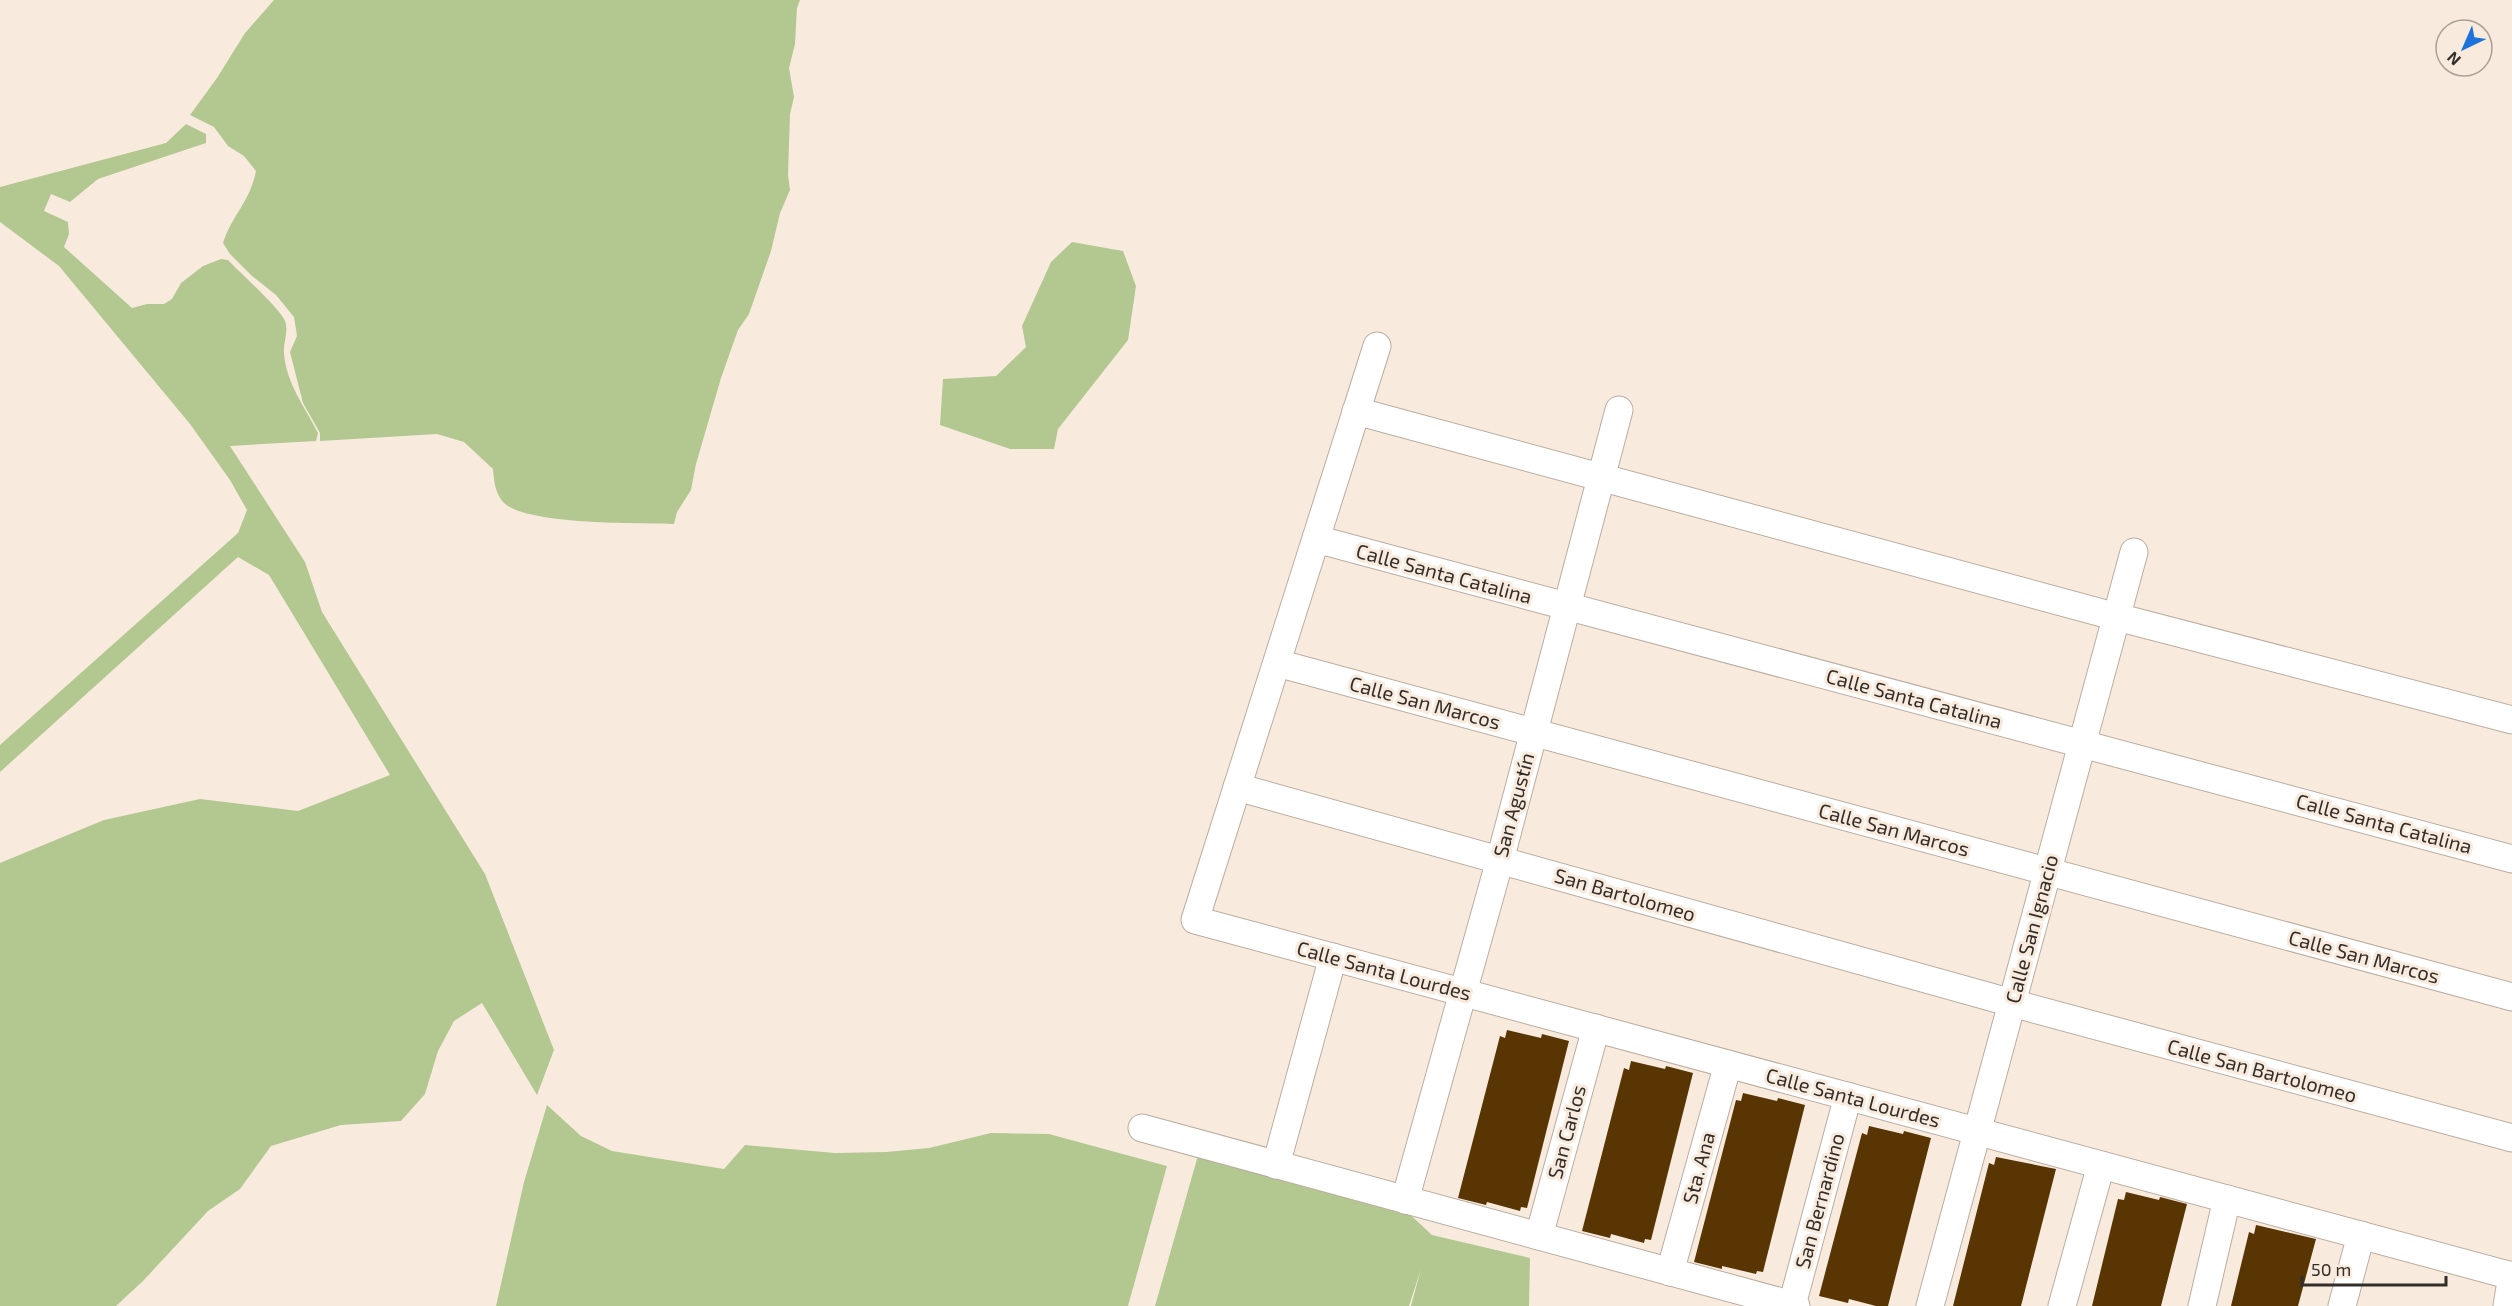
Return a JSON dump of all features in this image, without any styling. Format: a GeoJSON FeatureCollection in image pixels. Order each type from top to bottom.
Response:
{"type":"FeatureCollection","features":[{"type":"Feature","properties":{"kind":"street"},"geometry":{"type":"LineString","coordinates":[[1237,787],[1377,346]]}},
{"type":"Feature","properties":{"kind":"street","name":"San Agustín"},"geometry":{"type":"LineString","coordinates":[[1405,1200],[1500,860],[1619,410]]}},
{"type":"Feature","properties":{"kind":"street"},"geometry":{"type":"LineString","coordinates":[[1356,411],[2117,617],[2512,720]]}},
{"type":"Feature","properties":{"kind":"street","name":"Calle Santa Catalina"},"geometry":{"type":"LineString","coordinates":[[1316,539],[2512,859]]}},
{"type":"Feature","properties":{"kind":"street","name":"Calle San Ignacio"},"geometry":{"type":"LineString","coordinates":[[1930,1306],[2134,552]]}},
{"type":"Feature","properties":{"kind":"street","name":"Calle San Marcos"},"geometry":{"type":"LineString","coordinates":[[1277,663],[2512,997]]}},
{"type":"Feature","properties":{"kind":"street","name":"San Bartolomeo"},"geometry":{"type":"LineString","coordinates":[[1237,787],[2012,1003]]}},
{"type":"Feature","properties":{"kind":"street","name":"Calle Santa Lourdes"},"geometry":{"type":"LineString","coordinates":[[1237,787],[1195,920],[2512,1275]]}},
{"type":"Feature","properties":{"kind":"street"},"geometry":{"type":"LineString","coordinates":[[1276,1165],[1333,957]]}},
{"type":"Feature","properties":{"kind":"street","name":"Calle San Bartolomeo"},"geometry":{"type":"LineString","coordinates":[[2012,1003],[2512,1138]]}},
{"type":"Feature","properties":{"kind":"street","name":"San Carlos"},"geometry":{"type":"LineString","coordinates":[[1539,1236],[1596,1028]]}},
{"type":"Feature","properties":{"kind":"street","name":"Sta. Ana"},"geometry":{"type":"LineString","coordinates":[[1670,1272],[1728,1064]]}},
{"type":"Feature","properties":{"kind":"street","name":"San Bernardino"},"geometry":{"type":"LineString","coordinates":[[1794,1305],[1848,1096]]}},
{"type":"Feature","properties":{"kind":"street"},"geometry":{"type":"LineString","coordinates":[[1142,1128],[1794,1305]]}},
{"type":"Feature","properties":{"kind":"street"},"geometry":{"type":"LineString","coordinates":[[2062,1306],[2101,1165]]}},
{"type":"Feature","properties":{"kind":"street"},"geometry":{"type":"LineString","coordinates":[[2202,1306],[2227,1199]]}},
{"type":"Feature","properties":{"kind":"street"},"geometry":{"type":"LineString","coordinates":[[2342,1306],[2361,1235]]}},
{"type":"Feature","properties":{"kind":"street"},"geometry":{"type":"LineString","coordinates":[[2507,1306],[2512,1275]]}},
{"type":"Feature","properties":{"kind":"green space"},"geometry":{"type":"Polygon","coordinates":[[[274,0],[800,0],[797,8],[795,44],[789,68],[794,97],[790,114],[788,175],[790,190],[780,213],[771,251],[749,314],[738,330],[721,378],[696,464],[691,490],[677,512],[674,524],[559,519],[517,510],[504,503],[499,496],[493,469],[464,442],[437,434],[320,441],[320,433],[303,403],[290,352],[297,336],[294,317],[276,295],[230,254],[223,243],[250,191],[256,171],[244,156],[228,146],[214,127],[190,115],[217,78],[245,33],[274,0]]]}},
{"type":"Feature","properties":{"kind":"green space"},"geometry":{"type":"Polygon","coordinates":[[[186,124],[206,134],[206,143],[98,179],[70,202],[51,194],[44,211],[68,222],[69,234],[64,247],[132,308],[147,304],[164,304],[172,299],[181,283],[203,266],[221,259],[228,260],[282,315],[286,325],[284,353],[288,374],[318,433],[316,441],[230,446],[305,562],[322,612],[485,874],[554,1050],[537,1095],[482,1003],[454,1021],[438,1051],[425,1094],[401,1121],[341,1125],[271,1146],[240,1189],[208,1211],[143,1281],[116,1306],[0,1306],[0,863],[104,820],[200,799],[298,811],[390,775],[269,575],[238,557],[0,772],[0,745],[238,533],[247,510],[230,480],[190,424],[59,266],[0,222],[0,187],[166,143],[186,124]]]}},
{"type":"Feature","properties":{"kind":"green space"},"geometry":{"type":"Polygon","coordinates":[[[1072,242],[1123,251],[1136,286],[1128,340],[1058,429],[1054,449],[1010,449],[940,425],[943,379],[996,376],[1026,347],[1022,326],[1051,262],[1072,242]]]}},
{"type":"Feature","properties":{"kind":"green space"},"geometry":{"type":"Polygon","coordinates":[[[547,1105],[581,1136],[612,1151],[724,1169],[745,1145],[835,1153],[886,1152],[929,1148],[991,1133],[1049,1134],[1167,1166],[1128,1306],[496,1306],[524,1182],[547,1105]]]}},
{"type":"Feature","properties":{"kind":"green space"},"geometry":{"type":"Polygon","coordinates":[[[1199,1152],[1403,1208],[1432,1235],[1530,1258],[1529,1306],[1411,1306],[1421,1269],[1409,1306],[1155,1306],[1199,1152]]]}},
{"type":"Feature","properties":{"kind":"building"},"geometry":{"type":"Polygon","coordinates":[[[1507,1030],[1541,1038],[1542,1034],[1569,1041],[1527,1208],[1521,1207],[1520,1211],[1487,1202],[1486,1205],[1458,1198],[1500,1036],[1505,1038],[1507,1030]]]}},
{"type":"Feature","properties":{"kind":"building"},"geometry":{"type":"Polygon","coordinates":[[[1631,1061],[1693,1073],[1651,1240],[1645,1239],[1644,1243],[1611,1234],[1610,1238],[1582,1231],[1624,1068],[1629,1070],[1631,1061]]]}},
{"type":"Feature","properties":{"kind":"building"},"geometry":{"type":"Polygon","coordinates":[[[1743,1093],[1805,1105],[1763,1272],[1757,1271],[1756,1274],[1694,1262],[1736,1100],[1741,1101],[1743,1093]]]}},
{"type":"Feature","properties":{"kind":"building"},"geometry":{"type":"Polygon","coordinates":[[[1869,1126],[1931,1138],[1888,1306],[1876,1306],[1849,1299],[1848,1303],[1819,1296],[1862,1133],[1867,1135],[1869,1126]]]}},
{"type":"Feature","properties":{"kind":"building"},"geometry":{"type":"Polygon","coordinates":[[[1996,1157],[2056,1169],[2021,1306],[1953,1306],[1989,1163],[1994,1165],[1996,1157]]]}},
{"type":"Feature","properties":{"kind":"building"},"geometry":{"type":"Polygon","coordinates":[[[2126,1192],[2187,1204],[2161,1306],[2092,1306],[2118,1199],[2124,1200],[2126,1192]]]}},
{"type":"Feature","properties":{"kind":"building"},"geometry":{"type":"Polygon","coordinates":[[[2256,1225],[2316,1239],[2298,1306],[2231,1306],[2249,1232],[2254,1234],[2256,1225]]]}}]}
